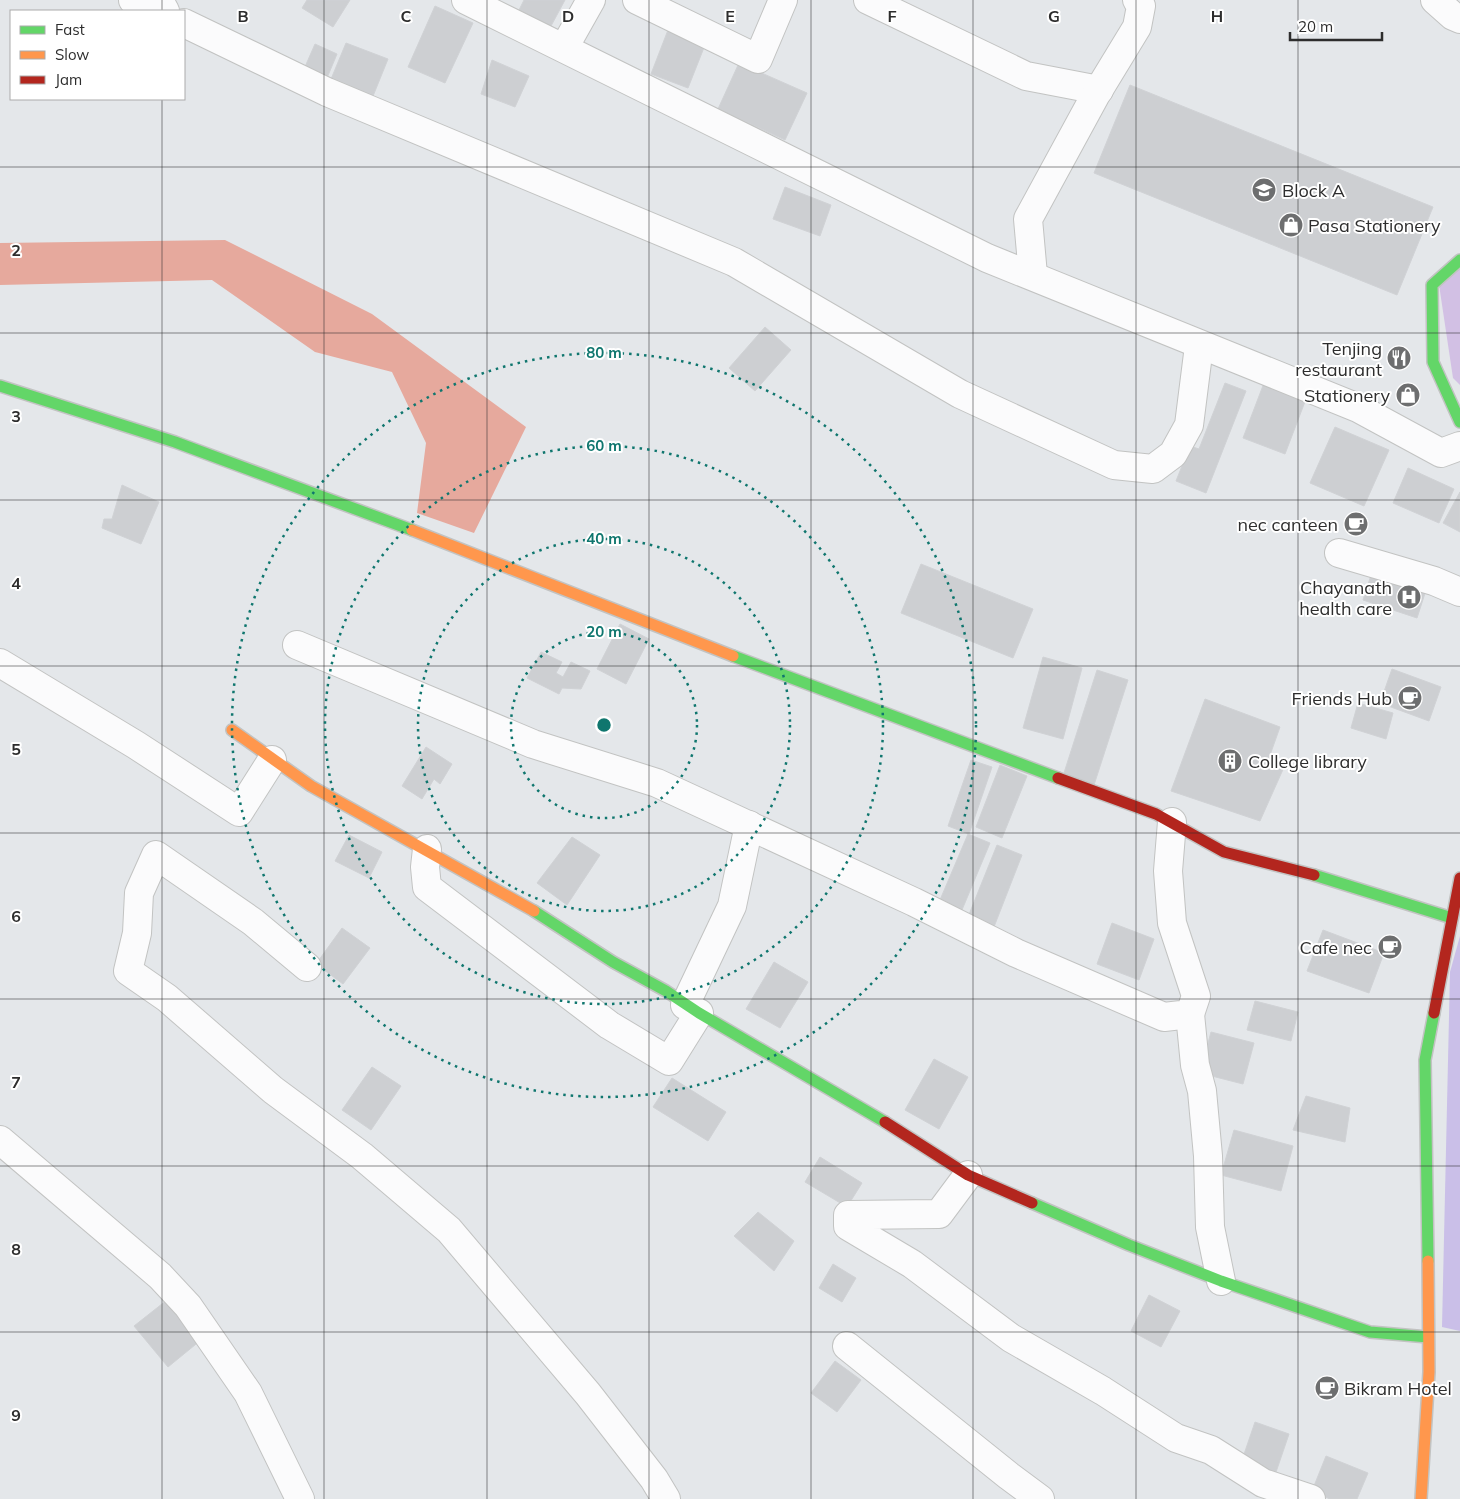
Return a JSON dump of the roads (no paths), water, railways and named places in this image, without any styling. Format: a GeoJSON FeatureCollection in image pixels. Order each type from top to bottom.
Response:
{"type":"FeatureCollection","features":[{"type":"Feature","properties":{"kind":"street"},"geometry":{"type":"LineString","coordinates":[[133,0],[160,2],[164,10]]}},
{"type":"Feature","properties":{"kind":"street"},"geometry":{"type":"LineString","coordinates":[[466,0],[987,258],[1033,275],[1199,346],[1358,408],[1441,453],[1460,446]]}},
{"type":"Feature","properties":{"kind":"street"},"geometry":{"type":"LineString","coordinates":[[564,48],[591,0]]}},
{"type":"Feature","properties":{"kind":"street"},"geometry":{"type":"LineString","coordinates":[[638,0],[758,59],[783,0]]}},
{"type":"Feature","properties":{"kind":"street"},"geometry":{"type":"LineString","coordinates":[[868,0],[1026,76],[1100,90]]}},
{"type":"Feature","properties":{"kind":"street"},"geometry":{"type":"LineString","coordinates":[[1435,0],[1436,3],[1460,19]]}},
{"type":"Feature","properties":{"kind":"street"},"geometry":{"type":"LineString","coordinates":[[1033,275],[1028,219],[1137,27],[1139,2]]}},
{"type":"Feature","properties":{"kind":"street"},"geometry":{"type":"LineString","coordinates":[[185,23],[327,92],[734,262],[960,394],[1114,465],[1153,469],[1173,454],[1189,425],[1199,346]]}},
{"type":"Feature","properties":{"kind":"street"},"geometry":{"type":"LineString","coordinates":[[1460,260],[1432,285],[1433,362],[1460,422]]}},
{"type":"Feature","properties":{"kind":"street"},"geometry":{"type":"LineString","coordinates":[[0,386],[175,442],[348,505],[748,662],[1156,814],[1224,852],[1289,867],[1452,918]]}},
{"type":"Feature","properties":{"kind":"street"},"geometry":{"type":"LineString","coordinates":[[1339,553],[1434,581],[1460,592]]}},
{"type":"Feature","properties":{"kind":"street"},"geometry":{"type":"LineString","coordinates":[[297,645],[533,744],[656,783],[1092,987],[1164,1017],[1190,1014]]}},
{"type":"Feature","properties":{"kind":"street"},"geometry":{"type":"LineString","coordinates":[[0,663],[136,745],[239,812],[272,760]]}},
{"type":"Feature","properties":{"kind":"street"},"geometry":{"type":"LineString","coordinates":[[232,730],[272,760],[312,786],[427,849],[535,912],[692,1009],[865,1110],[968,1175],[1130,1245],[1220,1281],[1370,1332],[1428,1338]]}},
{"type":"Feature","properties":{"kind":"street"},"geometry":{"type":"LineString","coordinates":[[1172,822],[1168,871],[1172,924],[1196,996],[1190,1014],[1195,1065],[1202,1091],[1208,1156],[1210,1227],[1220,1281]]}},
{"type":"Feature","properties":{"kind":"street"},"geometry":{"type":"LineString","coordinates":[[427,849],[425,866],[427,887],[609,1025],[669,1060],[692,1009],[732,906],[749,825]]}},
{"type":"Feature","properties":{"kind":"street"},"geometry":{"type":"LineString","coordinates":[[307,967],[253,922],[156,855],[139,893],[137,933],[128,971],[167,998],[273,1090],[362,1156],[449,1230],[588,1394],[654,1479],[666,1499]]}},
{"type":"Feature","properties":{"kind":"street"},"geometry":{"type":"LineString","coordinates":[[1422,1499],[1429,1372],[1425,1060],[1460,878]]}},
{"type":"Feature","properties":{"kind":"street"},"geometry":{"type":"LineString","coordinates":[[0,1140],[160,1276],[188,1306],[248,1392],[300,1499]]}},
{"type":"Feature","properties":{"kind":"street"},"geometry":{"type":"LineString","coordinates":[[968,1175],[939,1214],[848,1215],[848,1226],[912,1264],[1012,1338],[1103,1391],[1176,1438],[1211,1450],[1263,1483],[1311,1499]]}},
{"type":"Feature","properties":{"kind":"street"},"geometry":{"type":"LineString","coordinates":[[847,1346],[1008,1476],[1040,1499]]}},
{"type":"Feature","properties":{"kind":"place","name":"Block A"},"geometry":{"type":"Point","coordinates":[1264,190]}},
{"type":"Feature","properties":{"kind":"place","name":"Pasa Stationery"},"geometry":{"type":"Point","coordinates":[1291,225]}},
{"type":"Feature","properties":{"kind":"place","name":"Tenjing restaurant"},"geometry":{"type":"Point","coordinates":[1399,358]}},
{"type":"Feature","properties":{"kind":"place","name":"Stationery"},"geometry":{"type":"Point","coordinates":[1408,395]}},
{"type":"Feature","properties":{"kind":"place","name":"nec canteen"},"geometry":{"type":"Point","coordinates":[1356,524]}},
{"type":"Feature","properties":{"kind":"place","name":"Chayanath health care"},"geometry":{"type":"Point","coordinates":[1409,597]}},
{"type":"Feature","properties":{"kind":"place","name":"Friends Hub"},"geometry":{"type":"Point","coordinates":[1410,698]}},
{"type":"Feature","properties":{"kind":"place","name":"College library"},"geometry":{"type":"Point","coordinates":[1230,761]}},
{"type":"Feature","properties":{"kind":"place","name":"Cafe nec"},"geometry":{"type":"Point","coordinates":[1390,947]}},
{"type":"Feature","properties":{"kind":"place","name":"Bikram Hotel"},"geometry":{"type":"Point","coordinates":[1327,1388]}}]}
